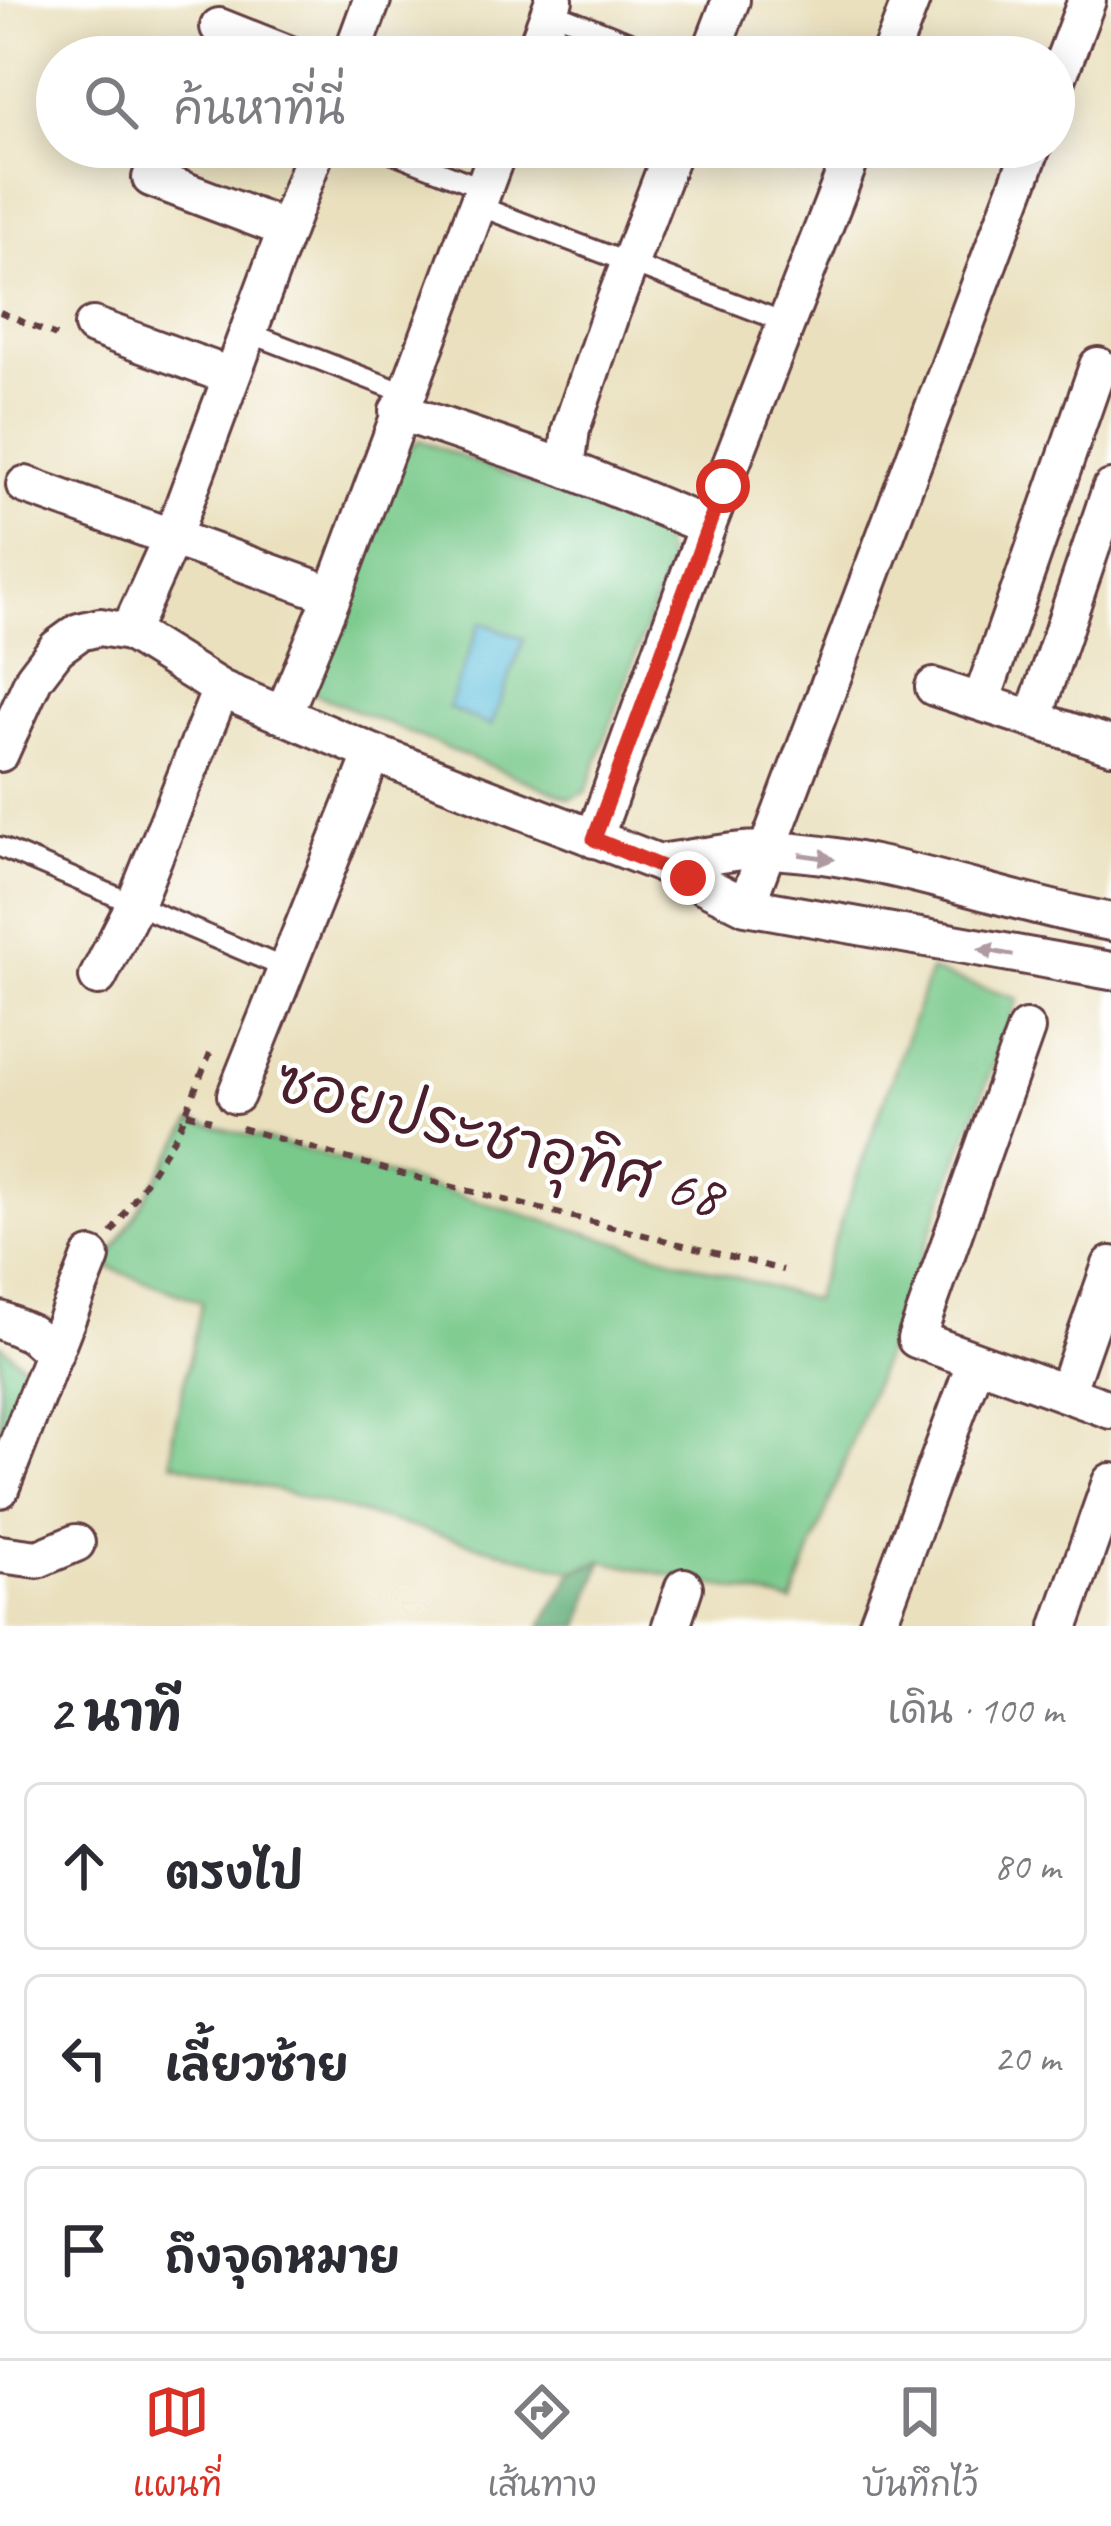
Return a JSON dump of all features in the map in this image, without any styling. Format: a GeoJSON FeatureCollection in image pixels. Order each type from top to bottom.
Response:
{"type":"FeatureCollection","features":[{"type":"Feature","properties":{"kind":"street"},"geometry":{"type":"LineString","coordinates":[[359,36],[372,0]]}},
{"type":"Feature","properties":{"kind":"street"},"geometry":{"type":"LineString","coordinates":[[717,36],[731,0]]}},
{"type":"Feature","properties":{"kind":"street"},"geometry":{"type":"LineString","coordinates":[[897,36],[911,0]]}},
{"type":"Feature","properties":{"kind":"street"},"geometry":{"type":"LineString","coordinates":[[1073,36],[1087,0]]}},
{"type":"Feature","properties":{"kind":"street"},"geometry":{"type":"LineString","coordinates":[[541,36],[552,6]]}},
{"type":"Feature","properties":{"kind":"street"},"geometry":{"type":"LineString","coordinates":[[219,27],[242,36]]}},
{"type":"Feature","properties":{"kind":"street"},"geometry":{"type":"LineString","coordinates":[[130,632],[172,537],[309,168]]}},
{"type":"Feature","properties":{"kind":"street"},"geometry":{"type":"LineString","coordinates":[[283,715],[491,168]]}},
{"type":"Feature","properties":{"kind":"street"},"geometry":{"type":"LineString","coordinates":[[566,468],[572,429],[666,168]]}},
{"type":"Feature","properties":{"kind":"street"},"geometry":{"type":"LineString","coordinates":[[594,839],[707,526],[847,168]]}},
{"type":"Feature","properties":{"kind":"street"},"geometry":{"type":"LineString","coordinates":[[746,906],[1024,168]]}},
{"type":"Feature","properties":{"kind":"street"},"geometry":{"type":"LineString","coordinates":[[151,178],[286,229]]}},
{"type":"Feature","properties":{"kind":"street"},"geometry":{"type":"LineString","coordinates":[[93,326],[230,376]]}},
{"type":"Feature","properties":{"kind":"street"},"geometry":{"type":"LineString","coordinates":[[981,702],[1098,366]]}},
{"type":"Feature","properties":{"kind":"street"},"geometry":{"type":"LineString","coordinates":[[402,402],[707,526]]}},
{"type":"Feature","properties":{"kind":"street"},"geometry":{"type":"LineString","coordinates":[[25,485],[332,595]]}},
{"type":"Feature","properties":{"kind":"street"},"geometry":{"type":"LineString","coordinates":[[1033,719],[1111,489]]}},
{"type":"Feature","properties":{"kind":"street"},"geometry":{"type":"LineString","coordinates":[[0,753],[34,678],[57,648],[79,632],[100,628],[130,632],[221,689],[659,863],[746,906],[1103,971],[1109,922],[874,866],[767,850],[659,863]]}},
{"type":"Feature","properties":{"kind":"street"},"geometry":{"type":"LineString","coordinates":[[934,687],[1111,745]]}},
{"type":"Feature","properties":{"kind":"street"},"geometry":{"type":"LineString","coordinates":[[98,977],[135,904],[221,689]]}},
{"type":"Feature","properties":{"kind":"street"},"geometry":{"type":"LineString","coordinates":[[236,1095],[373,753]]}},
{"type":"Feature","properties":{"kind":"street"},"geometry":{"type":"LineString","coordinates":[[1026,1029],[916,1339],[1111,1410]]}},
{"type":"Feature","properties":{"kind":"street"},"geometry":{"type":"LineString","coordinates":[[0,1489],[91,1257]]}},
{"type":"Feature","properties":{"kind":"street"},"geometry":{"type":"LineString","coordinates":[[1066,1394],[1111,1264]]}},
{"type":"Feature","properties":{"kind":"street"},"geometry":{"type":"LineString","coordinates":[[0,1320],[32,1334],[54,1353]]}},
{"type":"Feature","properties":{"kind":"street"},"geometry":{"type":"LineString","coordinates":[[877,1626],[976,1361]]}},
{"type":"Feature","properties":{"kind":"street"},"geometry":{"type":"LineString","coordinates":[[1060,1626],[1111,1482]]}},
{"type":"Feature","properties":{"kind":"street"},"geometry":{"type":"LineString","coordinates":[[0,1554],[38,1559],[76,1543]]}},
{"type":"Feature","properties":{"kind":"street"},"geometry":{"type":"LineString","coordinates":[[670,1626],[684,1587]]}},
{"type":"Feature","properties":{"kind":"lane"},"geometry":{"type":"LineString","coordinates":[[552,6],[620,36]]}},
{"type":"Feature","properties":{"kind":"lane"},"geometry":{"type":"LineString","coordinates":[[421,168],[630,263],[787,323]]}},
{"type":"Feature","properties":{"kind":"lane"},"geometry":{"type":"LineString","coordinates":[[248,332],[402,402]]}},
{"type":"Feature","properties":{"kind":"lane"},"geometry":{"type":"LineString","coordinates":[[0,847],[287,969]]}},
{"type":"Feature","properties":{"kind":"path"},"geometry":{"type":"LineString","coordinates":[[0,312],[56,336]]}},
{"type":"Feature","properties":{"kind":"path","name":"ซอยประชาอุทิศ 68"},"geometry":{"type":"LineString","coordinates":[[91,1257],[157,1170],[187,1113],[210,1053]]}},
{"type":"Feature","properties":{"kind":"path","name":"ซอยประชาอุทิศ 68"},"geometry":{"type":"LineString","coordinates":[[187,1113],[783,1270]]}},
{"type":"Feature","properties":{"kind":"green space"},"geometry":{"type":"Polygon","coordinates":[[[419,440],[659,534],[669,563],[586,792],[570,799],[308,691],[402,454],[419,440]]]}},
{"type":"Feature","properties":{"kind":"green space"},"geometry":{"type":"Polygon","coordinates":[[[930,971],[1018,999],[792,1602],[602,1561],[573,1571],[172,1462],[173,1433],[202,1302],[104,1266],[192,1121],[813,1300],[930,971]]]}},
{"type":"Feature","properties":{"kind":"green space"},"geometry":{"type":"Polygon","coordinates":[[[0,1344],[27,1368],[0,1440],[0,1344]]]}},
{"type":"Feature","properties":{"kind":"green space"},"geometry":{"type":"Polygon","coordinates":[[[602,1561],[580,1626],[541,1626],[574,1571],[602,1561]]]}},
{"type":"Feature","properties":{"kind":"water"},"geometry":{"type":"Polygon","coordinates":[[[481,622],[524,639],[491,726],[448,708],[481,622]]]}},
{"type":"Feature","properties":{"kind":"route"},"geometry":{"type":"LineString","coordinates":[[688,878],[594,839],[723,486]]}}]}
